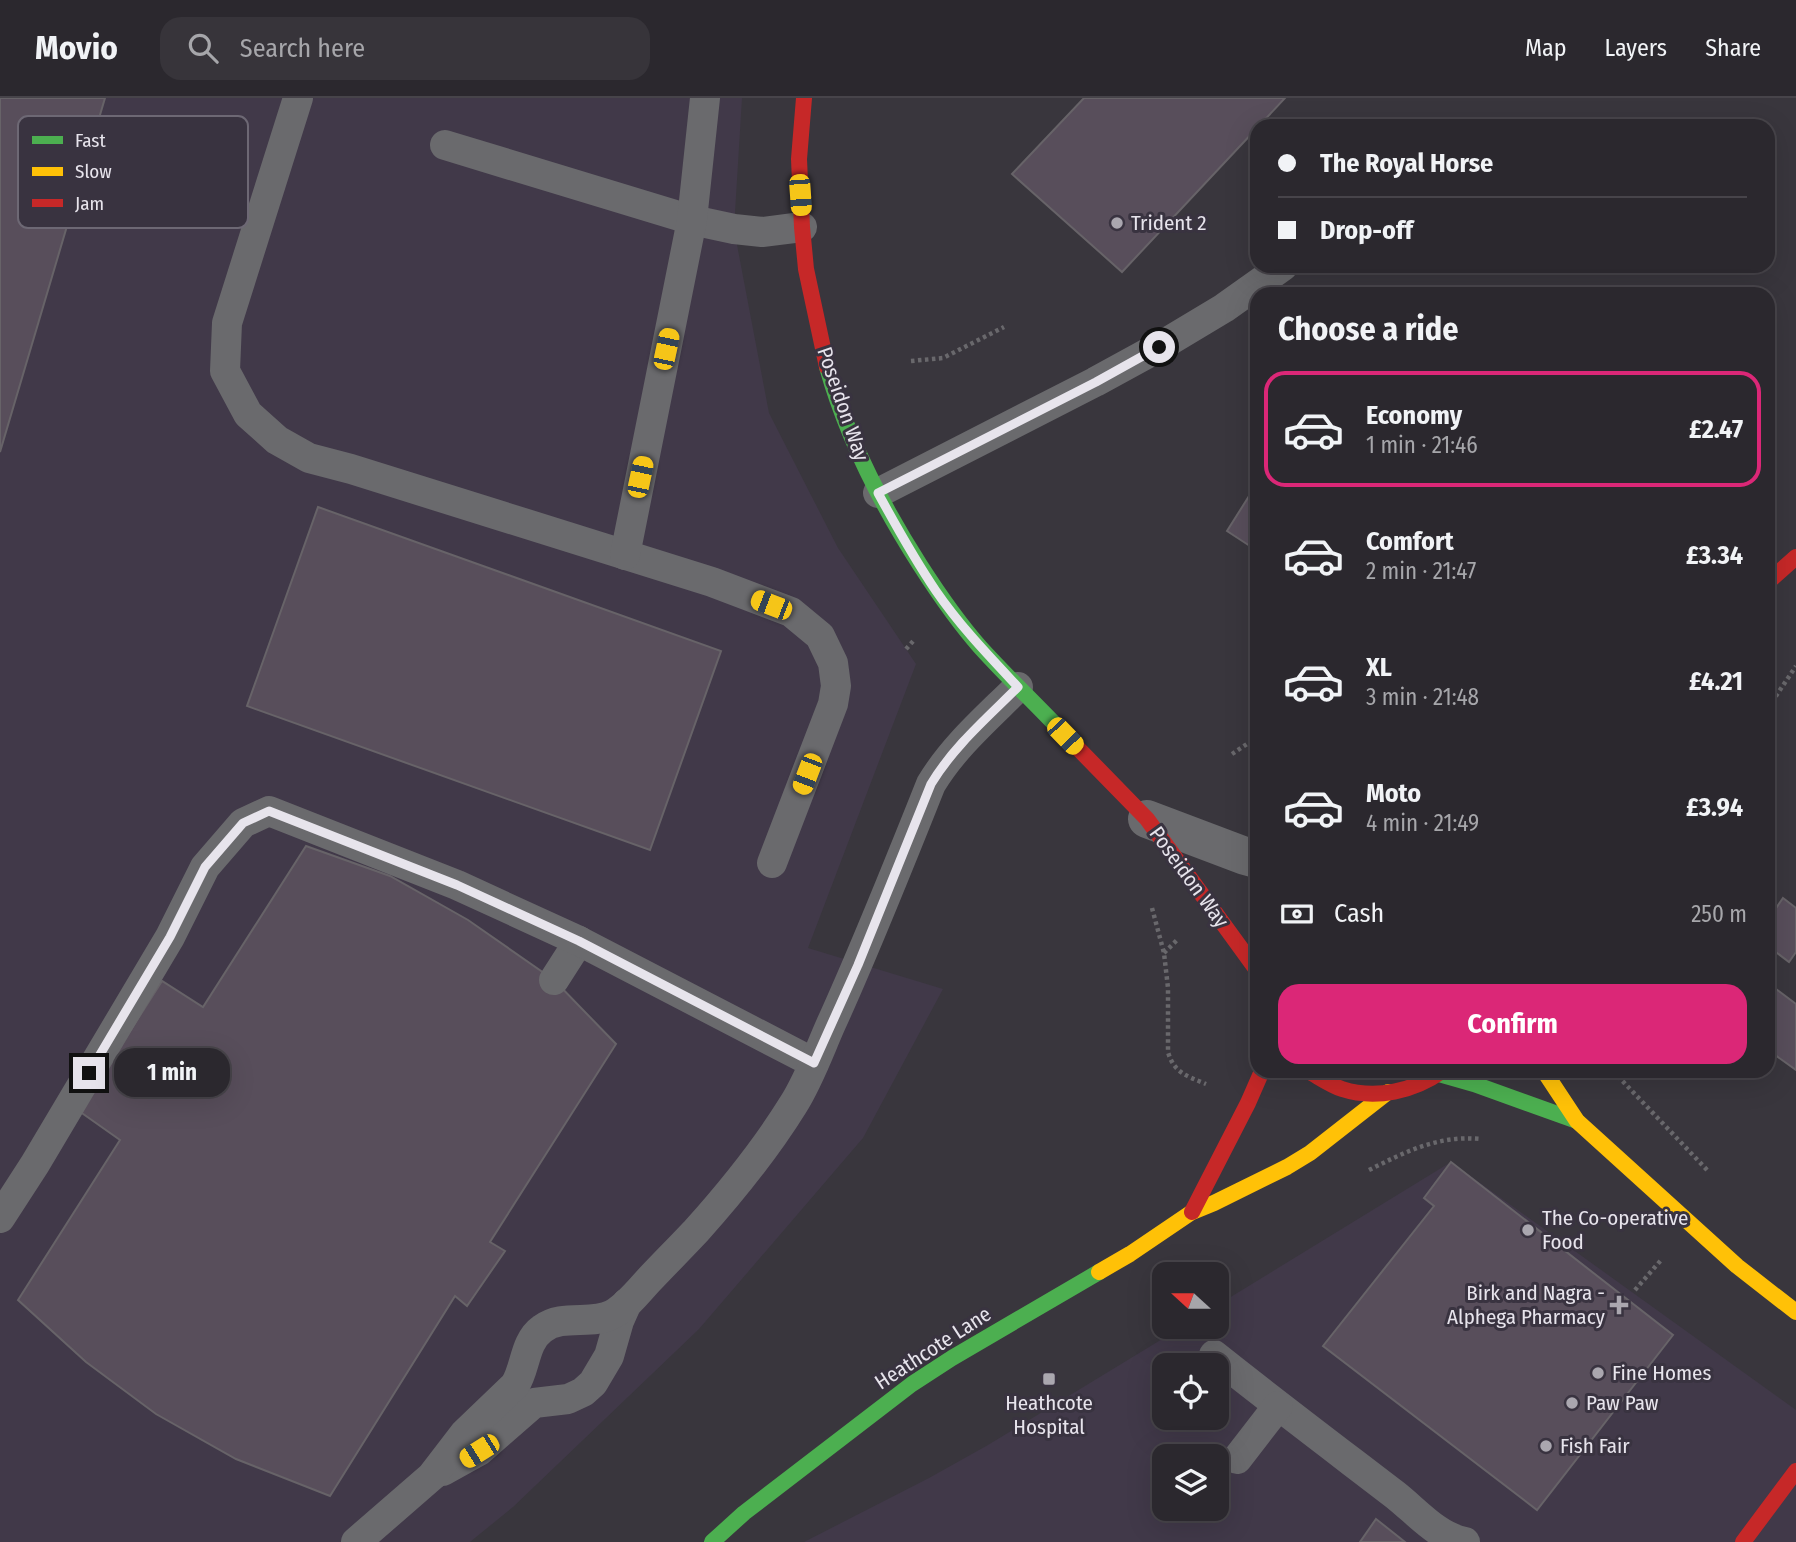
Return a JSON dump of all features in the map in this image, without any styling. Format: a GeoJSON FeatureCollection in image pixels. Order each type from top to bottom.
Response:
{"type":"FeatureCollection","features":[{"type":"Feature","properties":{"kind":"street","name":"Poseidon Way"},"geometry":{"type":"LineString","coordinates":[[804,98],[799,159],[806,269],[830,376],[849,430],[878,493],[937,591],[979,646],[1147,819],[1250,961]]}},
{"type":"Feature","properties":{"kind":"street"},"geometry":{"type":"LineString","coordinates":[[1775,576],[1796,557]]}},
{"type":"Feature","properties":{"kind":"street","name":"Poseidon Way"},"geometry":{"type":"LineString","coordinates":[[1147,819],[1250,857]]}},
{"type":"Feature","properties":{"kind":"street","name":"Heathcote Lane"},"geometry":{"type":"LineString","coordinates":[[1192,1212],[1259,1078]]}},
{"type":"Feature","properties":{"kind":"street","name":"Heathcote Lane"},"geometry":{"type":"LineString","coordinates":[[1322,1078],[1342,1088],[1363,1092],[1406,1089],[1430,1078]]}},
{"type":"Feature","properties":{"kind":"street"},"geometry":{"type":"LineString","coordinates":[[1456,1078],[1577,1121]]}},
{"type":"Feature","properties":{"kind":"street"},"geometry":{"type":"LineString","coordinates":[[1549,1078],[1577,1121],[1737,1266],[1796,1312]]}},
{"type":"Feature","properties":{"kind":"street","name":"Heathcote Lane"},"geometry":{"type":"LineString","coordinates":[[712,1542],[744,1513],[912,1384],[1130,1254],[1192,1212],[1287,1167],[1310,1153],[1388,1092]]}},
{"type":"Feature","properties":{"kind":"street"},"geometry":{"type":"LineString","coordinates":[[1743,1542],[1796,1471]]}},
{"type":"Feature","properties":{"kind":"lane"},"geometry":{"type":"LineString","coordinates":[[298,98],[227,323],[225,371],[248,414],[277,440],[309,458],[712,582],[791,612],[820,636],[833,663],[836,686],[834,704],[772,863]]}},
{"type":"Feature","properties":{"kind":"lane"},"geometry":{"type":"LineString","coordinates":[[625,555],[692,220],[705,98]]}},
{"type":"Feature","properties":{"kind":"lane"},"geometry":{"type":"LineString","coordinates":[[444,145],[692,220],[762,232],[802,227]]}},
{"type":"Feature","properties":{"kind":"lane"},"geometry":{"type":"LineString","coordinates":[[1254,287],[1273,273]]}},
{"type":"Feature","properties":{"kind":"lane"},"geometry":{"type":"LineString","coordinates":[[878,493],[1096,382],[1224,308],[1250,289]]}},
{"type":"Feature","properties":{"kind":"lane"},"geometry":{"type":"LineString","coordinates":[[356,1542],[432,1476],[465,1433],[515,1385],[529,1346],[542,1328],[565,1320],[612,1314],[627,1303],[734,1187],[794,1103],[814,1063],[858,965],[931,784],[960,744],[1018,687]]}},
{"type":"Feature","properties":{"kind":"lane"},"geometry":{"type":"LineString","coordinates":[[0,1218],[170,937],[205,867],[243,823],[269,811],[457,885],[579,941],[814,1063]]}},
{"type":"Feature","properties":{"kind":"lane"},"geometry":{"type":"LineString","coordinates":[[554,980],[579,941]]}},
{"type":"Feature","properties":{"kind":"lane"},"geometry":{"type":"LineString","coordinates":[[432,1476],[479,1451],[534,1403],[568,1399],[583,1392],[593,1383],[609,1356],[627,1303]]}},
{"type":"Feature","properties":{"kind":"lane"},"geometry":{"type":"LineString","coordinates":[[1229,1367],[1443,1534],[1453,1540],[1465,1542]]}},
{"type":"Feature","properties":{"kind":"lane"},"geometry":{"type":"LineString","coordinates":[[1237,1459],[1278,1406]]}},
{"type":"Feature","properties":{"kind":"path"},"geometry":{"type":"LineString","coordinates":[[911,361],[943,358],[1004,327]]}},
{"type":"Feature","properties":{"kind":"path"},"geometry":{"type":"LineString","coordinates":[[1775,698],[1796,666]]}},
{"type":"Feature","properties":{"kind":"path"},"geometry":{"type":"LineString","coordinates":[[1232,754],[1250,742]]}},
{"type":"Feature","properties":{"kind":"path"},"geometry":{"type":"LineString","coordinates":[[1164,953],[1168,988],[1168,1052],[1180,1073],[1212,1086]]}},
{"type":"Feature","properties":{"kind":"path"},"geometry":{"type":"LineString","coordinates":[[1620,1078],[1711,1175]]}},
{"type":"Feature","properties":{"kind":"path"},"geometry":{"type":"LineString","coordinates":[[1364,1172],[1399,1154],[1442,1139],[1489,1139]]}},
{"type":"Feature","properties":{"kind":"path"},"geometry":{"type":"LineString","coordinates":[[1635,1290],[1660,1261]]}},
{"type":"Feature","properties":{"kind":"shaded area"},"geometry":{"type":"Polygon","coordinates":[[[0,98],[742,98],[734,229],[769,413],[838,548],[916,664],[808,948],[943,989],[863,1138],[699,1329],[513,1507],[470,1542],[0,1542],[0,98]]]}},
{"type":"Feature","properties":{"kind":"shaded area"},"geometry":{"type":"Polygon","coordinates":[[[1451,1162],[1796,1410],[1796,1542],[804,1542],[988,1445],[1162,1339],[1229,1339],[1229,1298],[1451,1162]]]}},
{"type":"Feature","properties":{"kind":"building"},"geometry":{"type":"Polygon","coordinates":[[[0,98],[105,98],[100,116],[18,116],[18,228],[66,228],[0,452],[0,98]]]}},
{"type":"Feature","properties":{"kind":"building","name":"Trident 2"},"geometry":{"type":"Polygon","coordinates":[[[1084,98],[1285,98],[1266,119],[1250,119],[1250,135],[1122,272],[1012,174],[1084,98]]]}},
{"type":"Feature","properties":{"kind":"building"},"geometry":{"type":"Polygon","coordinates":[[[1250,495],[1250,546],[1227,531],[1250,495]]]}},
{"type":"Feature","properties":{"kind":"building"},"geometry":{"type":"Polygon","coordinates":[[[318,507],[721,651],[650,850],[247,706],[318,507]]]}},
{"type":"Feature","properties":{"kind":"building"},"geometry":{"type":"Polygon","coordinates":[[[306,846],[390,876],[468,920],[554,980],[616,1044],[490,1242],[505,1251],[467,1306],[455,1296],[330,1496],[236,1459],[156,1414],[86,1362],[18,1300],[120,1140],[79,1111],[162,981],[203,1007],[306,846]]]}},
{"type":"Feature","properties":{"kind":"building"},"geometry":{"type":"Polygon","coordinates":[[[1783,898],[1796,908],[1796,952],[1789,962],[1775,951],[1775,910],[1783,898]]]}},
{"type":"Feature","properties":{"kind":"building"},"geometry":{"type":"Polygon","coordinates":[[[1775,988],[1796,1004],[1796,1070],[1775,1055],[1775,988]]]}},
{"type":"Feature","properties":{"kind":"building"},"geometry":{"type":"Polygon","coordinates":[[[1451,1162],[1673,1335],[1537,1510],[1323,1346],[1434,1206],[1424,1198],[1451,1162]]]}},
{"type":"Feature","properties":{"kind":"building"},"geometry":{"type":"Polygon","coordinates":[[[1376,1519],[1405,1542],[1360,1542],[1376,1519]]]}},
{"type":"Feature","properties":{"kind":"traffic: fast"},"geometry":{"type":"LineString","coordinates":[[827,367],[844,419],[866,470],[920,565],[972,637],[1066,736]]}},
{"type":"Feature","properties":{"kind":"traffic: fast"},"geometry":{"type":"LineString","coordinates":[[1453,1078],[1577,1121]]}},
{"type":"Feature","properties":{"kind":"traffic: fast"},"geometry":{"type":"LineString","coordinates":[[712,1542],[744,1513],[912,1384],[1099,1272]]}},
{"type":"Feature","properties":{"kind":"traffic: slow"},"geometry":{"type":"LineString","coordinates":[[1549,1078],[1577,1121],[1737,1266],[1796,1312]]}},
{"type":"Feature","properties":{"kind":"traffic: slow"},"geometry":{"type":"LineString","coordinates":[[1099,1272],[1192,1212],[1287,1167],[1310,1153],[1388,1092]]}},
{"type":"Feature","properties":{"kind":"traffic: jam"},"geometry":{"type":"LineString","coordinates":[[804,98],[799,159],[802,227],[806,269],[827,367]]}},
{"type":"Feature","properties":{"kind":"traffic: jam"},"geometry":{"type":"LineString","coordinates":[[1775,576],[1796,557]]}},
{"type":"Feature","properties":{"kind":"traffic: jam"},"geometry":{"type":"LineString","coordinates":[[1066,736],[1147,819],[1250,961]]}},
{"type":"Feature","properties":{"kind":"traffic: jam"},"geometry":{"type":"LineString","coordinates":[[1192,1212],[1259,1078]]}},
{"type":"Feature","properties":{"kind":"traffic: jam"},"geometry":{"type":"LineString","coordinates":[[1321,1078],[1338,1087],[1368,1094],[1394,1092],[1431,1078]]}},
{"type":"Feature","properties":{"kind":"traffic: jam"},"geometry":{"type":"LineString","coordinates":[[1743,1542],[1796,1471]]}},
{"type":"Feature","properties":{"kind":"place","name":"Trident 2"},"geometry":{"type":"Point","coordinates":[1117,223]}},
{"type":"Feature","properties":{"kind":"place","name":"The Co-operative Food"},"geometry":{"type":"Point","coordinates":[1528,1230]}},
{"type":"Feature","properties":{"kind":"place","name":"Birk and Nagra - Alphega Pharmacy"},"geometry":{"type":"Point","coordinates":[1619,1305]}},
{"type":"Feature","properties":{"kind":"place","name":"Fine Homes"},"geometry":{"type":"Point","coordinates":[1598,1373]}},
{"type":"Feature","properties":{"kind":"place","name":"Heathcote Hospital"},"geometry":{"type":"Point","coordinates":[1049,1379]}},
{"type":"Feature","properties":{"kind":"place","name":"Paw Paw"},"geometry":{"type":"Point","coordinates":[1572,1403]}},
{"type":"Feature","properties":{"kind":"place","name":"Fish Fair"},"geometry":{"type":"Point","coordinates":[1546,1446]}},
{"type":"Feature","properties":{"kind":"route"},"geometry":{"type":"LineString","coordinates":[[89,1073],[170,937],[205,867],[243,823],[269,811],[457,885],[579,941],[814,1063],[858,965],[931,784],[950,755],[1018,687],[979,646],[937,591],[878,493],[1159,347]]}}]}
